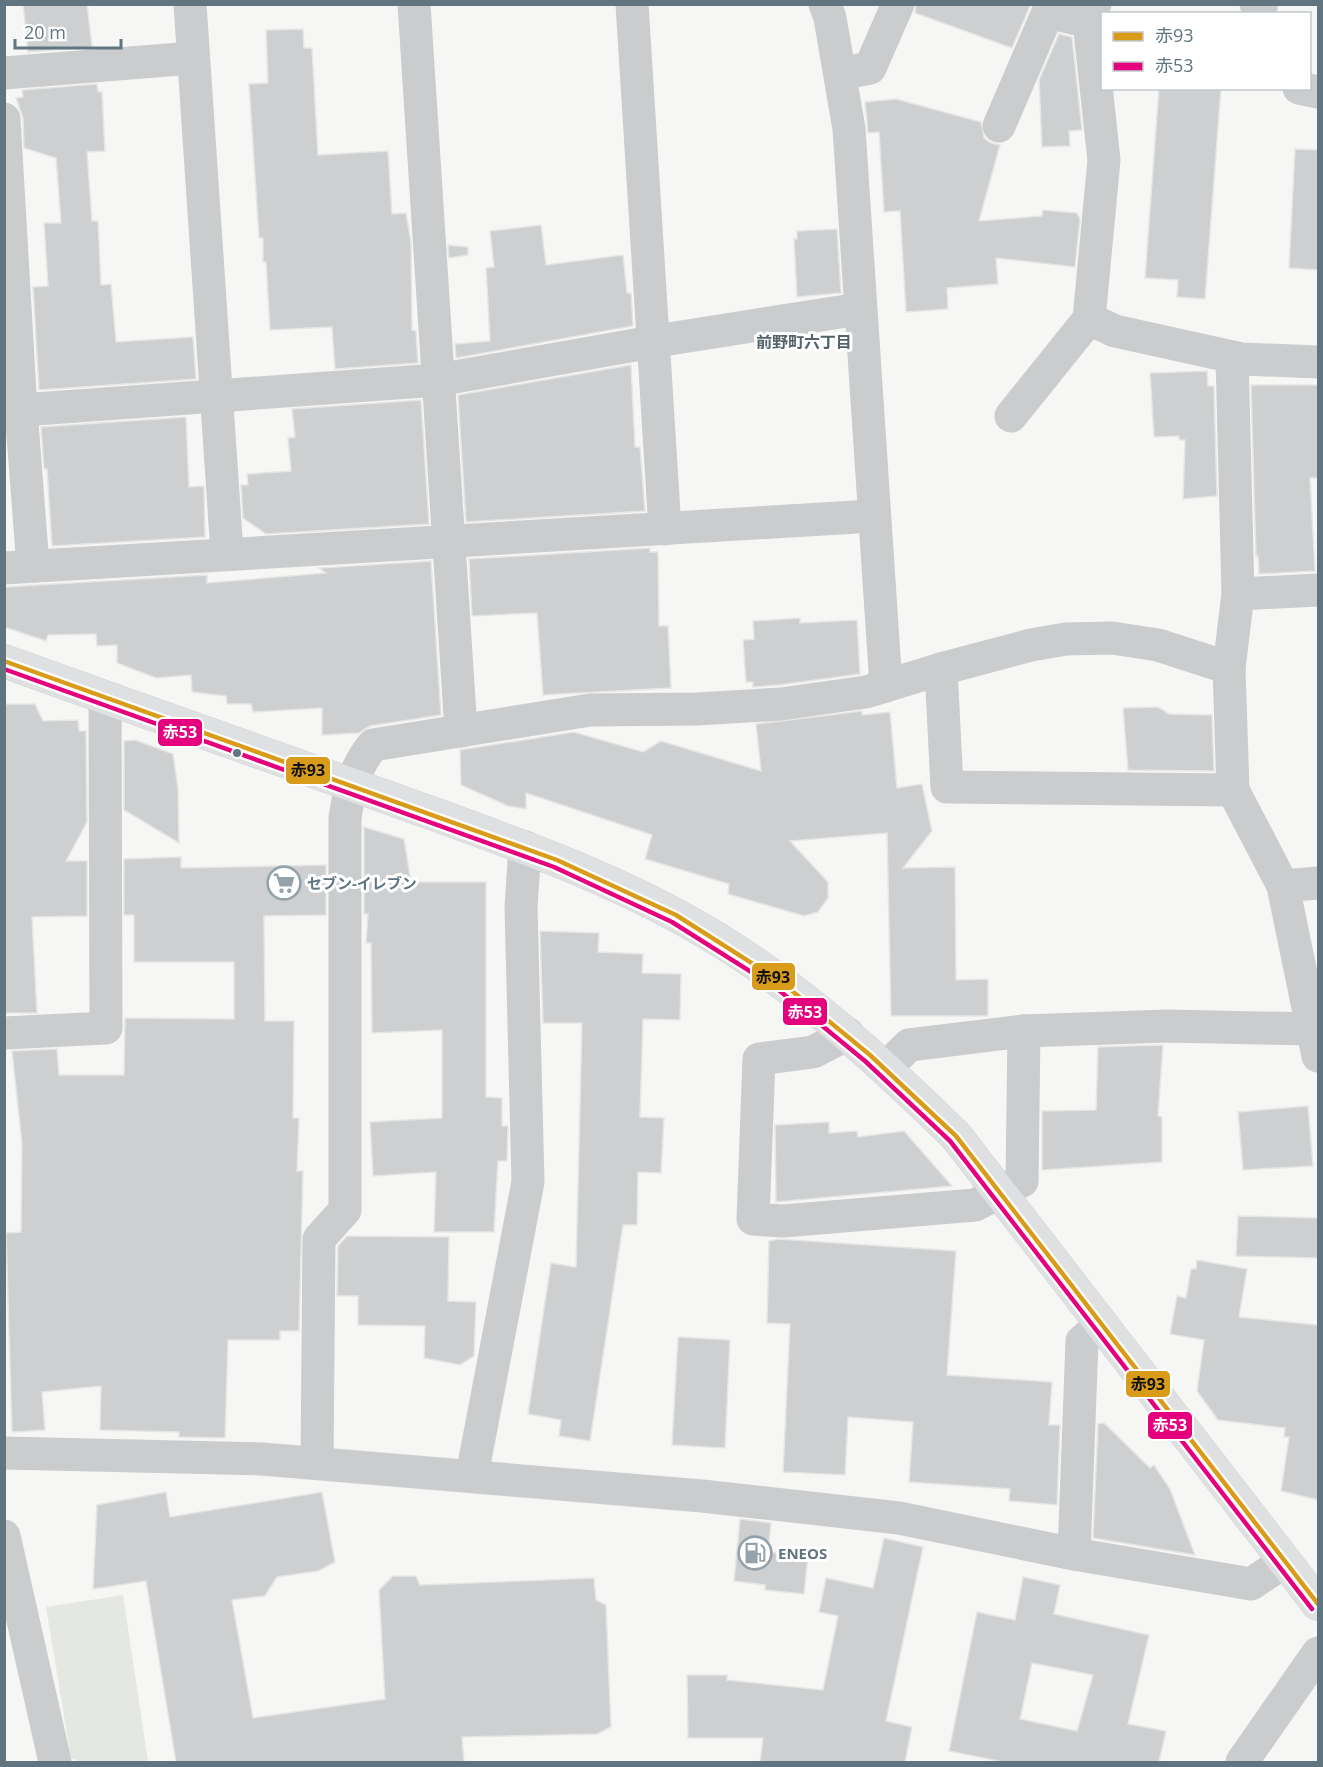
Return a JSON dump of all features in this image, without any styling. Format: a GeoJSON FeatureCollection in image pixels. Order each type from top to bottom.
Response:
{"type":"FeatureCollection","features":[{"type":"Feature","properties":{"kind":"main road"},"geometry":{"type":"LineString","coordinates":[[4,660],[525,847],[633,892],[714,937],[793,989],[886,1068],[956,1136],[1318,1604]]}},
{"type":"Feature","properties":{"kind":"street"},"geometry":{"type":"LineString","coordinates":[[190,4],[227,553]]}},
{"type":"Feature","properties":{"kind":"street"},"geometry":{"type":"LineString","coordinates":[[414,4],[461,731]]}},
{"type":"Feature","properties":{"kind":"street"},"geometry":{"type":"LineString","coordinates":[[632,4],[652,342],[666,529]]}},
{"type":"Feature","properties":{"kind":"street"},"geometry":{"type":"LineString","coordinates":[[825,4],[830,18],[849,129],[859,309],[886,686]]}},
{"type":"Feature","properties":{"kind":"street"},"geometry":{"type":"LineString","coordinates":[[840,74],[870,68],[898,4]]}},
{"type":"Feature","properties":{"kind":"street"},"geometry":{"type":"LineString","coordinates":[[999,126],[1048,12],[1092,13],[1104,160],[1089,319],[1011,416]]}},
{"type":"Feature","properties":{"kind":"street"},"geometry":{"type":"LineString","coordinates":[[4,73],[193,58]]}},
{"type":"Feature","properties":{"kind":"street"},"geometry":{"type":"LineString","coordinates":[[4,119],[21,410],[19,567],[873,516]]}},
{"type":"Feature","properties":{"kind":"street"},"geometry":{"type":"LineString","coordinates":[[21,410],[438,380],[652,342],[859,309]]}},
{"type":"Feature","properties":{"kind":"street"},"geometry":{"type":"LineString","coordinates":[[1089,319],[1115,331],[1232,357],[1318,362]]}},
{"type":"Feature","properties":{"kind":"street"},"geometry":{"type":"LineString","coordinates":[[886,1068],[909,1045],[1024,1031],[1168,1026],[1315,1042],[1283,886],[1233,790],[1229,668],[1238,594],[1232,357]]}},
{"type":"Feature","properties":{"kind":"street"},"geometry":{"type":"LineString","coordinates":[[1238,594],[1318,590]]}},
{"type":"Feature","properties":{"kind":"street"},"geometry":{"type":"LineString","coordinates":[[317,1463],[319,1239],[345,1210],[345,818],[351,784],[363,758],[373,745],[590,710],[697,709],[781,704],[867,692],[940,669],[1031,645],[1066,639],[1112,638],[1158,645],[1229,668]]}},
{"type":"Feature","properties":{"kind":"street"},"geometry":{"type":"LineString","coordinates":[[940,669],[947,787],[1233,790]]}},
{"type":"Feature","properties":{"kind":"street"},"geometry":{"type":"LineString","coordinates":[[4,1032],[106,1028],[105,697]]}},
{"type":"Feature","properties":{"kind":"street"},"geometry":{"type":"LineString","coordinates":[[472,1475],[528,1182],[521,907],[525,847]]}},
{"type":"Feature","properties":{"kind":"street"},"geometry":{"type":"LineString","coordinates":[[1283,886],[1318,883]]}},
{"type":"Feature","properties":{"kind":"street"},"geometry":{"type":"LineString","coordinates":[[848,1034],[813,1052],[759,1059],[753,1219],[783,1221],[975,1204],[1002,1193],[1022,1181],[1024,1031]]}},
{"type":"Feature","properties":{"kind":"street"},"geometry":{"type":"LineString","coordinates":[[1074,1554],[1082,1341],[1101,1325]]}},
{"type":"Feature","properties":{"kind":"street"},"geometry":{"type":"LineString","coordinates":[[4,1453],[262,1459],[702,1496],[899,1518],[1074,1554],[1251,1584],[1284,1562]]}},
{"type":"Feature","properties":{"kind":"street"},"geometry":{"type":"LineString","coordinates":[[4,1536],[56,1762]]}},
{"type":"Feature","properties":{"kind":"street"},"geometry":{"type":"LineString","coordinates":[[1242,1762],[1318,1653]]}},
{"type":"Feature","properties":{"kind":"shaded area"},"geometry":{"type":"Polygon","coordinates":[[[123,1595],[148,1762],[81,1762],[71,1758],[46,1607],[123,1595]]]}},
{"type":"Feature","properties":{"kind":"building"},"geometry":{"type":"Polygon","coordinates":[[[23,4],[87,4],[92,47],[28,52],[23,4]]]}},
{"type":"Feature","properties":{"kind":"building"},"geometry":{"type":"Polygon","coordinates":[[[916,4],[1031,4],[1012,48],[915,13],[916,4]]]}},
{"type":"Feature","properties":{"kind":"building"},"geometry":{"type":"Polygon","coordinates":[[[303,29],[304,48],[312,48],[318,155],[388,151],[392,214],[406,213],[411,242],[412,330],[416,331],[418,363],[335,369],[332,327],[270,330],[266,262],[263,262],[263,238],[259,238],[249,84],[268,83],[266,30],[303,29]]]}},
{"type":"Feature","properties":{"kind":"building"},"geometry":{"type":"Polygon","coordinates":[[[1059,34],[1072,37],[1082,130],[1069,131],[1070,146],[1042,147],[1039,80],[1059,34]]]}},
{"type":"Feature","properties":{"kind":"building"},"geometry":{"type":"Polygon","coordinates":[[[97,84],[98,92],[102,92],[105,151],[87,152],[92,221],[98,221],[101,285],[111,284],[116,342],[193,337],[196,379],[39,390],[33,287],[48,286],[44,223],[61,223],[56,158],[24,148],[23,118],[16,98],[23,97],[22,90],[97,84]]]}},
{"type":"Feature","properties":{"kind":"building"},"geometry":{"type":"Polygon","coordinates":[[[1159,90],[1221,90],[1205,299],[1177,297],[1178,280],[1145,278],[1159,90]]]}},
{"type":"Feature","properties":{"kind":"building"},"geometry":{"type":"Polygon","coordinates":[[[896,99],[981,122],[984,138],[1000,145],[979,221],[1042,216],[1043,210],[1077,213],[1080,219],[1075,267],[996,258],[998,284],[947,288],[948,309],[906,312],[900,211],[884,212],[879,132],[868,133],[865,102],[896,99]]]}},
{"type":"Feature","properties":{"kind":"building"},"geometry":{"type":"Polygon","coordinates":[[[1295,149],[1318,150],[1318,270],[1289,268],[1295,149]]]}},
{"type":"Feature","properties":{"kind":"building"},"geometry":{"type":"Polygon","coordinates":[[[541,225],[546,265],[623,255],[627,293],[631,293],[633,326],[456,358],[455,344],[490,341],[486,268],[494,267],[490,231],[541,225]]]}},
{"type":"Feature","properties":{"kind":"building"},"geometry":{"type":"Polygon","coordinates":[[[837,229],[841,293],[797,297],[794,239],[797,239],[797,231],[837,229]]]}},
{"type":"Feature","properties":{"kind":"building"},"geometry":{"type":"Polygon","coordinates":[[[448,245],[468,247],[468,255],[449,258],[448,245]]]}},
{"type":"Feature","properties":{"kind":"building"},"geometry":{"type":"Polygon","coordinates":[[[631,365],[635,447],[640,447],[645,511],[466,522],[458,395],[631,365]]]}},
{"type":"Feature","properties":{"kind":"building"},"geometry":{"type":"Polygon","coordinates":[[[1207,371],[1208,386],[1214,386],[1217,496],[1183,499],[1185,440],[1179,440],[1179,436],[1154,437],[1150,373],[1207,371]]]}},
{"type":"Feature","properties":{"kind":"building"},"geometry":{"type":"Polygon","coordinates":[[[1251,385],[1318,385],[1318,478],[1310,478],[1315,571],[1259,574],[1258,556],[1256,557],[1251,385]]]}},
{"type":"Feature","properties":{"kind":"building"},"geometry":{"type":"Polygon","coordinates":[[[421,400],[429,524],[266,534],[243,518],[241,485],[248,485],[247,474],[291,471],[288,438],[295,437],[292,409],[421,400]]]}},
{"type":"Feature","properties":{"kind":"building"},"geometry":{"type":"Polygon","coordinates":[[[186,417],[189,487],[204,486],[205,537],[52,546],[47,469],[44,469],[41,427],[186,417]]]}},
{"type":"Feature","properties":{"kind":"building"},"geometry":{"type":"Polygon","coordinates":[[[650,548],[650,552],[658,552],[659,626],[668,626],[671,688],[543,695],[537,613],[472,616],[469,559],[650,548]]]}},
{"type":"Feature","properties":{"kind":"building"},"geometry":{"type":"Polygon","coordinates":[[[431,561],[441,715],[370,726],[359,733],[322,735],[322,708],[253,712],[251,704],[227,704],[226,696],[192,692],[191,675],[156,678],[117,663],[117,645],[97,646],[96,634],[48,635],[46,641],[4,627],[4,587],[207,575],[207,583],[326,573],[319,568],[431,561]]]}},
{"type":"Feature","properties":{"kind":"building"},"geometry":{"type":"Polygon","coordinates":[[[800,618],[800,623],[857,620],[860,674],[753,687],[753,682],[746,682],[743,640],[754,639],[753,621],[800,618]]]}},
{"type":"Feature","properties":{"kind":"building"},"geometry":{"type":"Polygon","coordinates":[[[4,704],[35,704],[43,721],[78,720],[79,731],[86,731],[87,822],[66,861],[87,861],[87,916],[32,917],[37,1013],[4,1013],[4,704]]]}},
{"type":"Feature","properties":{"kind":"building"},"geometry":{"type":"Polygon","coordinates":[[[1158,707],[1169,714],[1212,715],[1214,771],[1128,770],[1123,708],[1158,707]]]}},
{"type":"Feature","properties":{"kind":"building"},"geometry":{"type":"Polygon","coordinates":[[[862,711],[862,715],[890,712],[897,788],[922,784],[932,831],[903,868],[955,867],[956,980],[988,979],[988,1016],[891,1016],[887,833],[790,841],[828,882],[828,898],[818,912],[804,916],[728,894],[729,884],[645,859],[652,835],[526,793],[526,809],[508,806],[461,785],[460,750],[574,732],[643,752],[661,741],[761,771],[756,724],[862,711]]]}},
{"type":"Feature","properties":{"kind":"building"},"geometry":{"type":"Polygon","coordinates":[[[135,740],[173,754],[178,789],[179,843],[124,810],[124,741],[135,740]]]}},
{"type":"Feature","properties":{"kind":"building"},"geometry":{"type":"Polygon","coordinates":[[[364,827],[404,839],[411,882],[486,882],[486,1097],[502,1098],[502,1126],[508,1126],[507,1161],[498,1161],[494,1232],[434,1232],[436,1172],[373,1176],[370,1122],[442,1118],[442,1030],[372,1033],[371,943],[366,943],[368,914],[364,914],[364,827]]]}},
{"type":"Feature","properties":{"kind":"building"},"geometry":{"type":"Polygon","coordinates":[[[181,857],[181,868],[326,865],[326,915],[264,916],[265,1021],[294,1021],[293,1118],[299,1118],[297,1171],[303,1171],[299,1331],[280,1331],[280,1340],[228,1340],[225,1438],[179,1437],[179,1432],[100,1430],[101,1386],[42,1392],[45,1430],[12,1432],[6,1233],[21,1232],[22,1144],[12,1051],[57,1049],[59,1075],[124,1075],[125,1018],[234,1019],[234,962],[134,962],[134,915],[124,915],[124,859],[181,857]]]}},
{"type":"Feature","properties":{"kind":"building"},"geometry":{"type":"Polygon","coordinates":[[[540,931],[599,933],[598,952],[643,954],[642,973],[681,974],[680,1020],[643,1019],[640,1117],[664,1118],[661,1173],[638,1172],[637,1225],[623,1225],[590,1441],[559,1436],[561,1420],[528,1414],[551,1263],[576,1267],[582,1023],[543,1023],[540,931]]]}},
{"type":"Feature","properties":{"kind":"building"},"geometry":{"type":"Polygon","coordinates":[[[1163,1045],[1158,1116],[1162,1117],[1162,1162],[1042,1170],[1042,1111],[1096,1110],[1098,1047],[1163,1045]]]}},
{"type":"Feature","properties":{"kind":"building"},"geometry":{"type":"Polygon","coordinates":[[[1308,1106],[1313,1166],[1243,1170],[1238,1112],[1308,1106]]]}},
{"type":"Feature","properties":{"kind":"building"},"geometry":{"type":"Polygon","coordinates":[[[829,1122],[829,1133],[857,1131],[858,1137],[904,1131],[952,1186],[776,1202],[775,1125],[829,1122]]]}},
{"type":"Feature","properties":{"kind":"building"},"geometry":{"type":"Polygon","coordinates":[[[1238,1216],[1318,1218],[1318,1258],[1236,1256],[1238,1216]]]}},
{"type":"Feature","properties":{"kind":"building"},"geometry":{"type":"Polygon","coordinates":[[[347,1236],[449,1237],[448,1301],[476,1302],[474,1356],[460,1365],[424,1358],[425,1326],[358,1325],[358,1296],[337,1296],[338,1246],[347,1236]]]}},
{"type":"Feature","properties":{"kind":"building"},"geometry":{"type":"Polygon","coordinates":[[[778,1239],[956,1251],[947,1375],[1052,1382],[1049,1425],[1060,1425],[1057,1505],[1009,1501],[1010,1489],[909,1482],[913,1422],[848,1417],[845,1475],[783,1472],[790,1324],[767,1323],[769,1241],[778,1239]]]}},
{"type":"Feature","properties":{"kind":"building"},"geometry":{"type":"Polygon","coordinates":[[[1197,1260],[1247,1269],[1239,1317],[1318,1325],[1318,1500],[1281,1491],[1289,1437],[1284,1437],[1285,1428],[1218,1420],[1197,1391],[1204,1340],[1170,1334],[1177,1296],[1186,1298],[1191,1269],[1196,1269],[1197,1260]]]}},
{"type":"Feature","properties":{"kind":"building"},"geometry":{"type":"Polygon","coordinates":[[[678,1337],[730,1340],[725,1448],[672,1445],[678,1337]]]}},
{"type":"Feature","properties":{"kind":"building"},"geometry":{"type":"Polygon","coordinates":[[[1104,1423],[1150,1468],[1154,1465],[1170,1489],[1195,1555],[1093,1538],[1098,1424],[1104,1423]]]}},
{"type":"Feature","properties":{"kind":"building"},"geometry":{"type":"Polygon","coordinates":[[[166,1492],[170,1517],[322,1492],[335,1562],[318,1571],[277,1577],[265,1596],[232,1600],[253,1718],[385,1699],[379,1590],[393,1576],[416,1576],[420,1585],[594,1578],[596,1600],[606,1605],[611,1727],[597,1734],[462,1737],[464,1762],[176,1762],[146,1581],[93,1589],[97,1505],[166,1492]]]}},
{"type":"Feature","properties":{"kind":"building"},"geometry":{"type":"Polygon","coordinates":[[[740,1519],[771,1523],[768,1552],[808,1556],[804,1594],[765,1590],[765,1585],[734,1581],[740,1519]]]}},
{"type":"Feature","properties":{"kind":"building"},"geometry":{"type":"Polygon","coordinates":[[[884,1538],[923,1547],[886,1721],[912,1727],[905,1762],[760,1762],[763,1738],[688,1738],[687,1675],[727,1675],[727,1680],[823,1690],[838,1616],[819,1612],[826,1578],[873,1588],[884,1538]]]}},
{"type":"Feature","properties":{"kind":"building"},"geometry":{"type":"Polygon","coordinates":[[[1023,1577],[1060,1585],[1054,1614],[1149,1635],[1128,1724],[1166,1731],[1159,1762],[1003,1762],[949,1751],[977,1612],[1015,1620],[1023,1577]],[[1032,1663],[1020,1719],[1077,1731],[1093,1675],[1032,1663]]]}},
{"type":"Feature","properties":{"kind":"transit line","name":"赤93"},"geometry":{"type":"LineString","coordinates":[[4,661],[557,860],[676,915],[780,981],[870,1055],[956,1136],[1318,1604]]}},
{"type":"Feature","properties":{"kind":"transit line","name":"赤53"},"geometry":{"type":"LineString","coordinates":[[4,669],[554,867],[672,922],[775,987],[865,1061],[950,1141],[1312,1609]]}},
{"type":"Feature","properties":{"kind":"place","name":"セブン-イレブン"},"geometry":{"type":"Point","coordinates":[284,883]}},
{"type":"Feature","properties":{"kind":"place","name":"ENEOS"},"geometry":{"type":"Point","coordinates":[755,1553]}},
{"type":"Feature","properties":{"kind":"district","name":"前野町六丁目"},"geometry":{"type":"Point","coordinates":[804,342]}}]}
